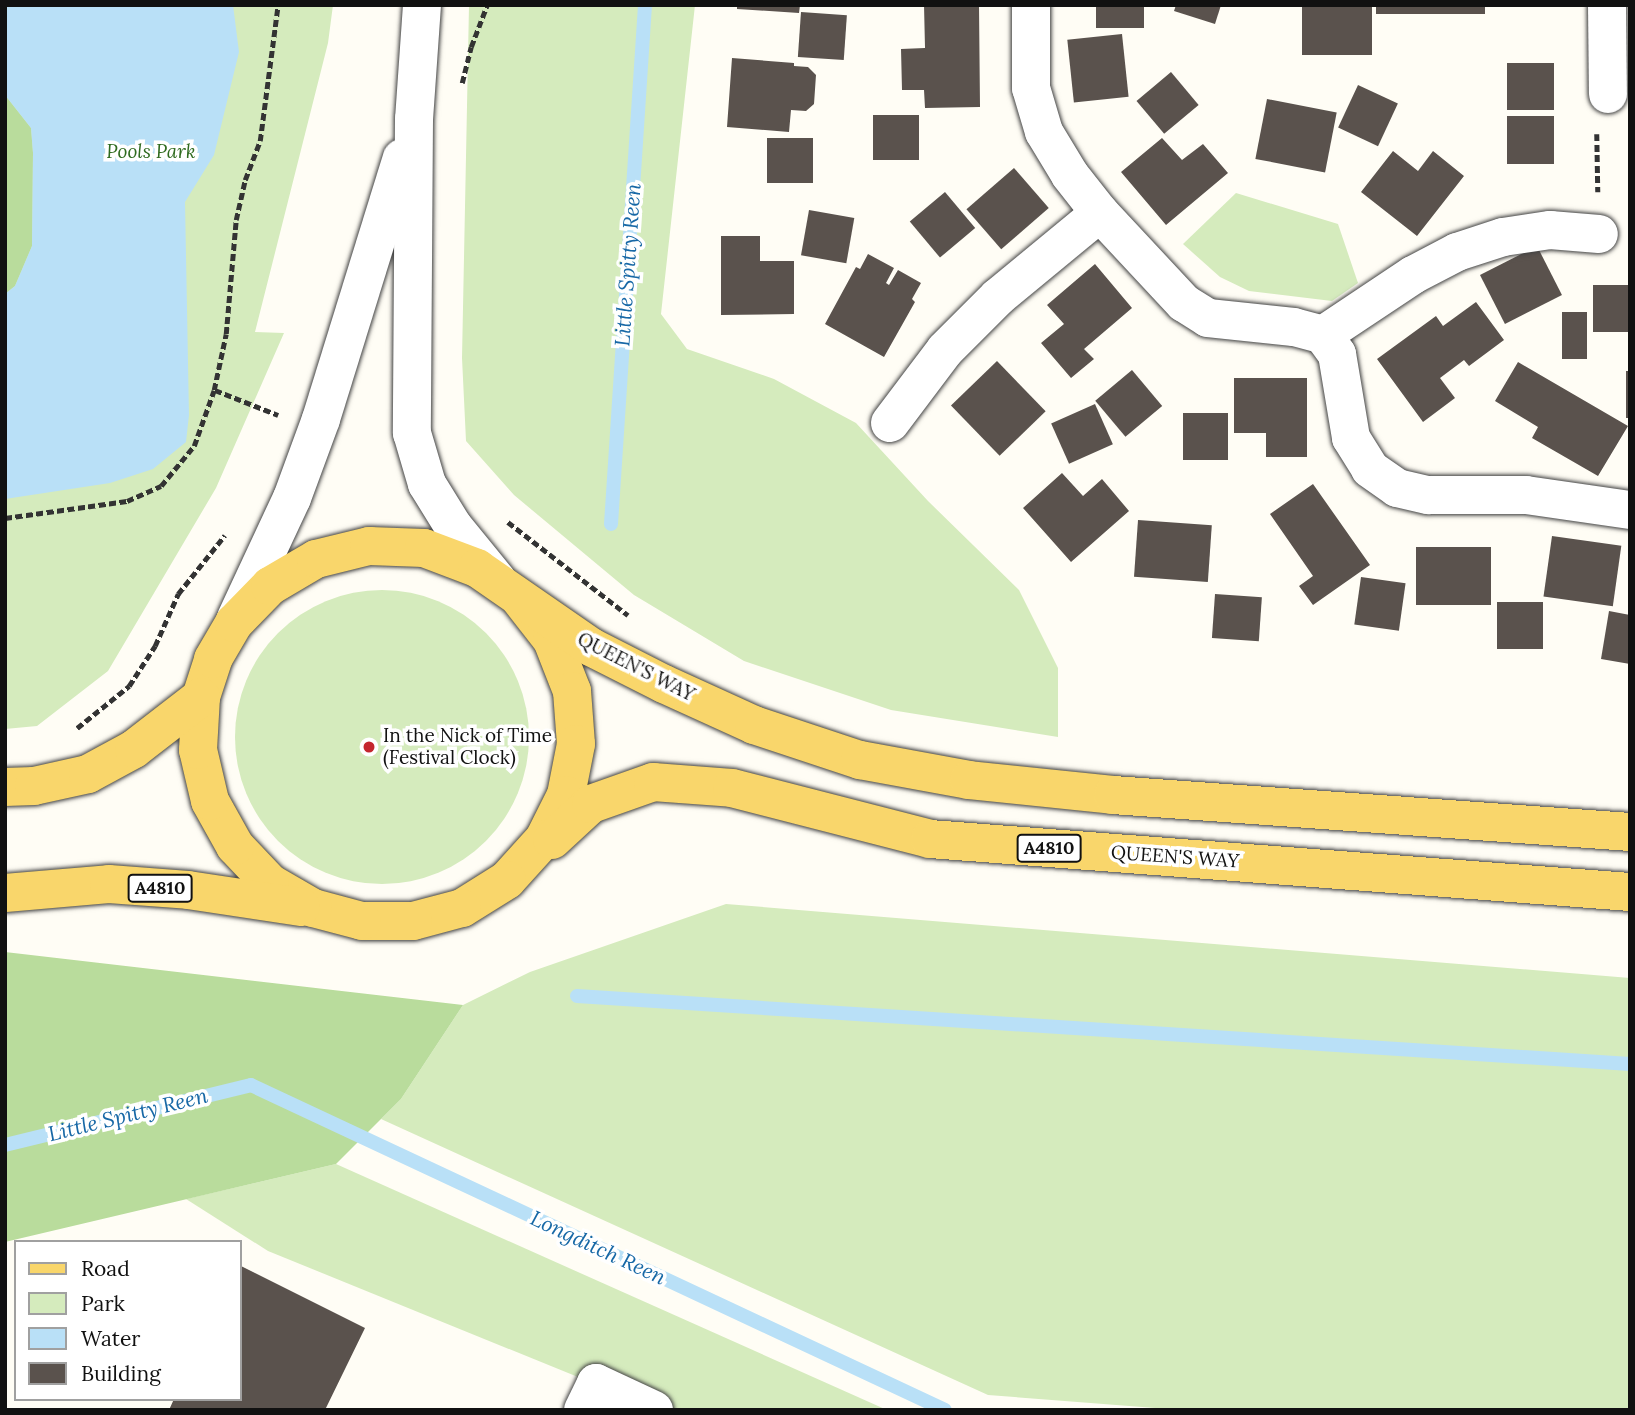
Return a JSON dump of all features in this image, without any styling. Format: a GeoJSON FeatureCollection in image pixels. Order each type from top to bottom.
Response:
{"type":"FeatureCollection","features":[{"type":"Feature","properties":{"kind":"main road","name":"QUEEN'S WAY"},"geometry":{"type":"LineString","coordinates":[[313,908],[270,883],[235,846],[210,801],[198,750],[201,696],[214,659],[234,623],[270,586],[316,559],[369,546],[425,548],[477,568],[591,647],[664,684],[754,725],[860,760],[969,780],[1113,795],[1630,832]]}},
{"type":"Feature","properties":{"kind":"main road","name":"QUEEN'S WAY"},"geometry":{"type":"LineString","coordinates":[[507,880],[544,839],[566,795],[576,744],[572,691],[552,640],[509,590]]}},
{"type":"Feature","properties":{"kind":"main road"},"geometry":{"type":"LineString","coordinates":[[5,787],[34,786],[88,774],[134,749],[201,696]]}},
{"type":"Feature","properties":{"kind":"main road","name":"QUEEN'S WAY"},"geometry":{"type":"LineString","coordinates":[[5,894],[109,884],[188,890],[313,908],[362,921],[413,921],[462,908],[507,880],[592,804],[653,782],[733,788],[930,839],[1630,892]]}},
{"type":"Feature","properties":{"kind":"street"},"geometry":{"type":"LineString","coordinates":[[422,5],[414,120],[412,433],[427,484],[453,526],[509,590]]}},
{"type":"Feature","properties":{"kind":"street"},"geometry":{"type":"LineString","coordinates":[[1031,5],[1031,88],[1044,132],[1070,175],[1100,213],[1184,303],[1209,318],[1294,327],[1324,335],[1337,354],[1351,438],[1370,469],[1397,488],[1428,495],[1526,495],[1630,510]]}},
{"type":"Feature","properties":{"kind":"street"},"geometry":{"type":"LineString","coordinates":[[1608,5],[1608,94]]}},
{"type":"Feature","properties":{"kind":"street"},"geometry":{"type":"LineString","coordinates":[[234,623],[292,498],[321,419],[414,120]]}},
{"type":"Feature","properties":{"kind":"street"},"geometry":{"type":"LineString","coordinates":[[890,423],[945,349],[998,297],[1100,213]]}},
{"type":"Feature","properties":{"kind":"street"},"geometry":{"type":"LineString","coordinates":[[1324,335],[1413,275],[1457,252],[1503,237],[1550,230],[1599,234]]}},
{"type":"Feature","properties":{"kind":"street"},"geometry":{"type":"LineString","coordinates":[[583,1410],[596,1383],[654,1410]]}},
{"type":"Feature","properties":{"kind":"path"},"geometry":{"type":"LineString","coordinates":[[5,518],[127,501],[161,486],[194,446],[214,390],[226,334],[236,220],[245,180],[260,141],[278,5]]}},
{"type":"Feature","properties":{"kind":"path"},"geometry":{"type":"LineString","coordinates":[[1599,234],[1597,115],[1608,94]]}},
{"type":"Feature","properties":{"kind":"path"},"geometry":{"type":"LineString","coordinates":[[214,390],[280,416],[276,427]]}},
{"type":"Feature","properties":{"kind":"path"},"geometry":{"type":"LineString","coordinates":[[507,521],[639,623]]}},
{"type":"Feature","properties":{"kind":"path"},"geometry":{"type":"LineString","coordinates":[[72,732],[129,686],[155,646],[178,594],[229,530]]}},
{"type":"Feature","properties":{"kind":"green space","name":"Pools Park"},"geometry":{"type":"Polygon","coordinates":[[[5,5],[333,5],[328,43],[255,332],[284,333],[216,488],[108,671],[37,726],[5,729],[5,5]]]}},
{"type":"Feature","properties":{"kind":"green space"},"geometry":{"type":"Polygon","coordinates":[[[469,5],[695,5],[661,314],[687,349],[774,379],[856,423],[928,501],[1019,590],[1058,668],[1058,737],[891,710],[744,661],[634,595],[514,495],[466,441],[462,358],[469,5]]]}},
{"type":"Feature","properties":{"kind":"green space"},"geometry":{"type":"Polygon","coordinates":[[[5,95],[31,128],[33,153],[32,246],[15,286],[5,294],[5,95]]]}},
{"type":"Feature","properties":{"kind":"green space"},"geometry":{"type":"Polygon","coordinates":[[[1236,193],[1338,224],[1358,283],[1332,301],[1249,291],[1220,277],[1183,244],[1236,193]]]}},
{"type":"Feature","properties":{"kind":"green space"},"geometry":{"type":"Polygon","coordinates":[[[382,590],[411,593],[438,601],[464,615],[486,633],[504,655],[518,681],[526,708],[529,737],[526,766],[518,793],[504,819],[486,841],[464,859],[438,873],[411,881],[382,884],[353,881],[326,873],[300,859],[278,841],[260,819],[246,793],[238,766],[235,737],[238,708],[246,681],[260,655],[278,633],[300,615],[326,601],[353,593],[382,590]]]}},
{"type":"Feature","properties":{"kind":"green space"},"geometry":{"type":"Polygon","coordinates":[[[726,904],[1630,978],[1630,1410],[1181,1410],[988,1395],[381,1119],[401,1099],[463,1005],[530,972],[726,904]]]}},
{"type":"Feature","properties":{"kind":"green space"},"geometry":{"type":"Polygon","coordinates":[[[5,952],[463,1005],[401,1099],[336,1164],[5,1242],[5,952]]]}},
{"type":"Feature","properties":{"kind":"green space"},"geometry":{"type":"Polygon","coordinates":[[[336,1164],[887,1410],[659,1410],[268,1251],[186,1199],[336,1164]]]}},
{"type":"Feature","properties":{"kind":"water","name":"Pools Park"},"geometry":{"type":"Polygon","coordinates":[[[5,5],[233,5],[239,52],[214,155],[185,202],[189,415],[186,442],[153,469],[110,483],[5,499],[5,294],[15,286],[32,246],[33,153],[31,128],[5,95],[5,5]]]}},
{"type":"Feature","properties":{"kind":"building"},"geometry":{"type":"Polygon","coordinates":[[[737,5],[800,5],[799,13],[737,9],[737,5]]]}},
{"type":"Feature","properties":{"kind":"building"},"geometry":{"type":"Polygon","coordinates":[[[924,5],[979,5],[980,107],[925,108],[924,90],[902,90],[901,49],[925,48],[924,5]]]}},
{"type":"Feature","properties":{"kind":"building"},"geometry":{"type":"Polygon","coordinates":[[[1096,5],[1144,5],[1144,28],[1096,28],[1096,5]]]}},
{"type":"Feature","properties":{"kind":"building"},"geometry":{"type":"Polygon","coordinates":[[[1176,5],[1221,5],[1215,24],[1174,11],[1176,5]]]}},
{"type":"Feature","properties":{"kind":"building"},"geometry":{"type":"Polygon","coordinates":[[[1376,5],[1485,5],[1485,14],[1376,14],[1376,5]]]}},
{"type":"Feature","properties":{"kind":"building"},"geometry":{"type":"Polygon","coordinates":[[[1302,7],[1372,7],[1372,55],[1302,55],[1302,7]]]}},
{"type":"Feature","properties":{"kind":"building"},"geometry":{"type":"Polygon","coordinates":[[[801,12],[847,15],[844,60],[798,57],[801,12]]]}},
{"type":"Feature","properties":{"kind":"building"},"geometry":{"type":"Polygon","coordinates":[[[1122,34],[1129,97],[1074,102],[1067,40],[1122,34]]]}},
{"type":"Feature","properties":{"kind":"building"},"geometry":{"type":"Polygon","coordinates":[[[732,58],[794,63],[794,66],[808,67],[816,75],[814,104],[806,111],[791,110],[789,132],[727,127],[732,58]]]}},
{"type":"Feature","properties":{"kind":"building"},"geometry":{"type":"Polygon","coordinates":[[[1507,63],[1554,63],[1554,110],[1507,110],[1507,63]]]}},
{"type":"Feature","properties":{"kind":"building"},"geometry":{"type":"Polygon","coordinates":[[[1171,72],[1199,105],[1164,134],[1137,101],[1171,72]]]}},
{"type":"Feature","properties":{"kind":"building"},"geometry":{"type":"Polygon","coordinates":[[[1358,85],[1398,104],[1378,146],[1338,128],[1358,85]]]}},
{"type":"Feature","properties":{"kind":"building"},"geometry":{"type":"Polygon","coordinates":[[[1267,99],[1337,113],[1325,172],[1255,159],[1267,99]]]}},
{"type":"Feature","properties":{"kind":"building"},"geometry":{"type":"Polygon","coordinates":[[[873,115],[919,115],[919,160],[873,160],[873,115]]]}},
{"type":"Feature","properties":{"kind":"building"},"geometry":{"type":"Polygon","coordinates":[[[1507,116],[1554,116],[1554,164],[1507,164],[1507,116]]]}},
{"type":"Feature","properties":{"kind":"building"},"geometry":{"type":"Polygon","coordinates":[[[767,138],[813,138],[813,183],[767,183],[767,138]]]}},
{"type":"Feature","properties":{"kind":"building"},"geometry":{"type":"Polygon","coordinates":[[[1162,138],[1182,160],[1203,144],[1228,173],[1166,225],[1121,172],[1162,138]]]}},
{"type":"Feature","properties":{"kind":"building"},"geometry":{"type":"Polygon","coordinates":[[[1393,151],[1418,171],[1433,151],[1464,176],[1417,236],[1361,192],[1393,151]]]}},
{"type":"Feature","properties":{"kind":"building"},"geometry":{"type":"Polygon","coordinates":[[[1014,168],[1049,208],[1001,249],[966,209],[1014,168]]]}},
{"type":"Feature","properties":{"kind":"building"},"geometry":{"type":"Polygon","coordinates":[[[945,192],[975,228],[940,258],[910,222],[945,192]]]}},
{"type":"Feature","properties":{"kind":"building"},"geometry":{"type":"Polygon","coordinates":[[[809,210],[854,218],[846,263],[801,255],[809,210]]]}},
{"type":"Feature","properties":{"kind":"building"},"geometry":{"type":"Polygon","coordinates":[[[721,236],[760,236],[760,261],[794,261],[794,314],[721,315],[721,236]]]}},
{"type":"Feature","properties":{"kind":"building"},"geometry":{"type":"Polygon","coordinates":[[[1537,246],[1562,295],[1505,324],[1480,275],[1537,246]]]}},
{"type":"Feature","properties":{"kind":"building"},"geometry":{"type":"Polygon","coordinates":[[[868,254],[894,268],[886,283],[889,285],[898,270],[921,283],[912,299],[915,302],[884,357],[825,324],[856,267],[860,269],[868,254]]]}},
{"type":"Feature","properties":{"kind":"building"},"geometry":{"type":"Polygon","coordinates":[[[1095,264],[1132,308],[1084,349],[1094,359],[1071,378],[1041,343],[1064,324],[1047,305],[1095,264]]]}},
{"type":"Feature","properties":{"kind":"building"},"geometry":{"type":"Polygon","coordinates":[[[1593,285],[1630,285],[1630,332],[1593,332],[1593,285]]]}},
{"type":"Feature","properties":{"kind":"building"},"geometry":{"type":"Polygon","coordinates":[[[1476,302],[1504,340],[1469,366],[1464,360],[1440,378],[1455,398],[1423,422],[1377,359],[1436,316],[1443,326],[1476,302]]]}},
{"type":"Feature","properties":{"kind":"building"},"geometry":{"type":"Polygon","coordinates":[[[1562,312],[1587,312],[1587,359],[1562,359],[1562,312]]]}},
{"type":"Feature","properties":{"kind":"building"},"geometry":{"type":"Polygon","coordinates":[[[997,361],[1046,411],[1000,456],[951,405],[997,361]]]}},
{"type":"Feature","properties":{"kind":"building"},"geometry":{"type":"Polygon","coordinates":[[[1518,362],[1628,426],[1598,476],[1532,438],[1538,427],[1495,401],[1518,362]]]}},
{"type":"Feature","properties":{"kind":"building"},"geometry":{"type":"Polygon","coordinates":[[[1132,370],[1162,406],[1125,437],[1095,401],[1132,370]]]}},
{"type":"Feature","properties":{"kind":"building"},"geometry":{"type":"Polygon","coordinates":[[[1626,371],[1630,371],[1630,418],[1626,418],[1626,371]]]}},
{"type":"Feature","properties":{"kind":"building"},"geometry":{"type":"Polygon","coordinates":[[[1234,378],[1307,378],[1307,457],[1266,457],[1266,433],[1234,433],[1234,378]]]}},
{"type":"Feature","properties":{"kind":"building"},"geometry":{"type":"Polygon","coordinates":[[[1095,404],[1113,444],[1069,464],[1051,424],[1095,404]]]}},
{"type":"Feature","properties":{"kind":"building"},"geometry":{"type":"Polygon","coordinates":[[[1183,413],[1228,413],[1228,460],[1183,460],[1183,413]]]}},
{"type":"Feature","properties":{"kind":"building"},"geometry":{"type":"Polygon","coordinates":[[[1062,473],[1083,496],[1102,479],[1129,511],[1071,562],[1023,508],[1062,473]]]}},
{"type":"Feature","properties":{"kind":"building"},"geometry":{"type":"Polygon","coordinates":[[[1313,484],[1370,565],[1313,605],[1299,586],[1313,576],[1270,514],[1313,484]]]}},
{"type":"Feature","properties":{"kind":"building"},"geometry":{"type":"Polygon","coordinates":[[[1138,520],[1212,525],[1208,582],[1134,577],[1138,520]]]}},
{"type":"Feature","properties":{"kind":"building"},"geometry":{"type":"Polygon","coordinates":[[[1552,536],[1621,546],[1613,606],[1544,596],[1552,536]]]}},
{"type":"Feature","properties":{"kind":"building"},"geometry":{"type":"Polygon","coordinates":[[[1416,547],[1491,547],[1491,605],[1416,605],[1416,547]]]}},
{"type":"Feature","properties":{"kind":"building"},"geometry":{"type":"Polygon","coordinates":[[[1361,577],[1406,583],[1399,631],[1354,625],[1361,577]]]}},
{"type":"Feature","properties":{"kind":"building"},"geometry":{"type":"Polygon","coordinates":[[[1215,594],[1262,597],[1259,641],[1212,638],[1215,594]]]}},
{"type":"Feature","properties":{"kind":"building"},"geometry":{"type":"Polygon","coordinates":[[[1497,602],[1543,602],[1543,649],[1497,649],[1497,602]]]}},
{"type":"Feature","properties":{"kind":"building"},"geometry":{"type":"Polygon","coordinates":[[[1609,611],[1630,615],[1630,664],[1601,659],[1609,611]]]}},
{"type":"Feature","properties":{"kind":"building"},"geometry":{"type":"Polygon","coordinates":[[[242,1266],[365,1328],[325,1410],[169,1410],[173,1401],[242,1401],[242,1266]]]}},
{"type":"Feature","properties":{"kind":"waterway","name":"Little Spitty Reen"},"geometry":{"type":"LineString","coordinates":[[611,524],[645,5]]}},
{"type":"Feature","properties":{"kind":"waterway"},"geometry":{"type":"LineString","coordinates":[[577,996],[1630,1064]]}},
{"type":"Feature","properties":{"kind":"waterway","name":"Longditch Reen"},"geometry":{"type":"LineString","coordinates":[[5,1145],[251,1085],[945,1410]]}},
{"type":"Feature","properties":{"kind":"place","name":"In the Nick of Time (Festival Clock)"},"geometry":{"type":"Point","coordinates":[369,747]}}]}
